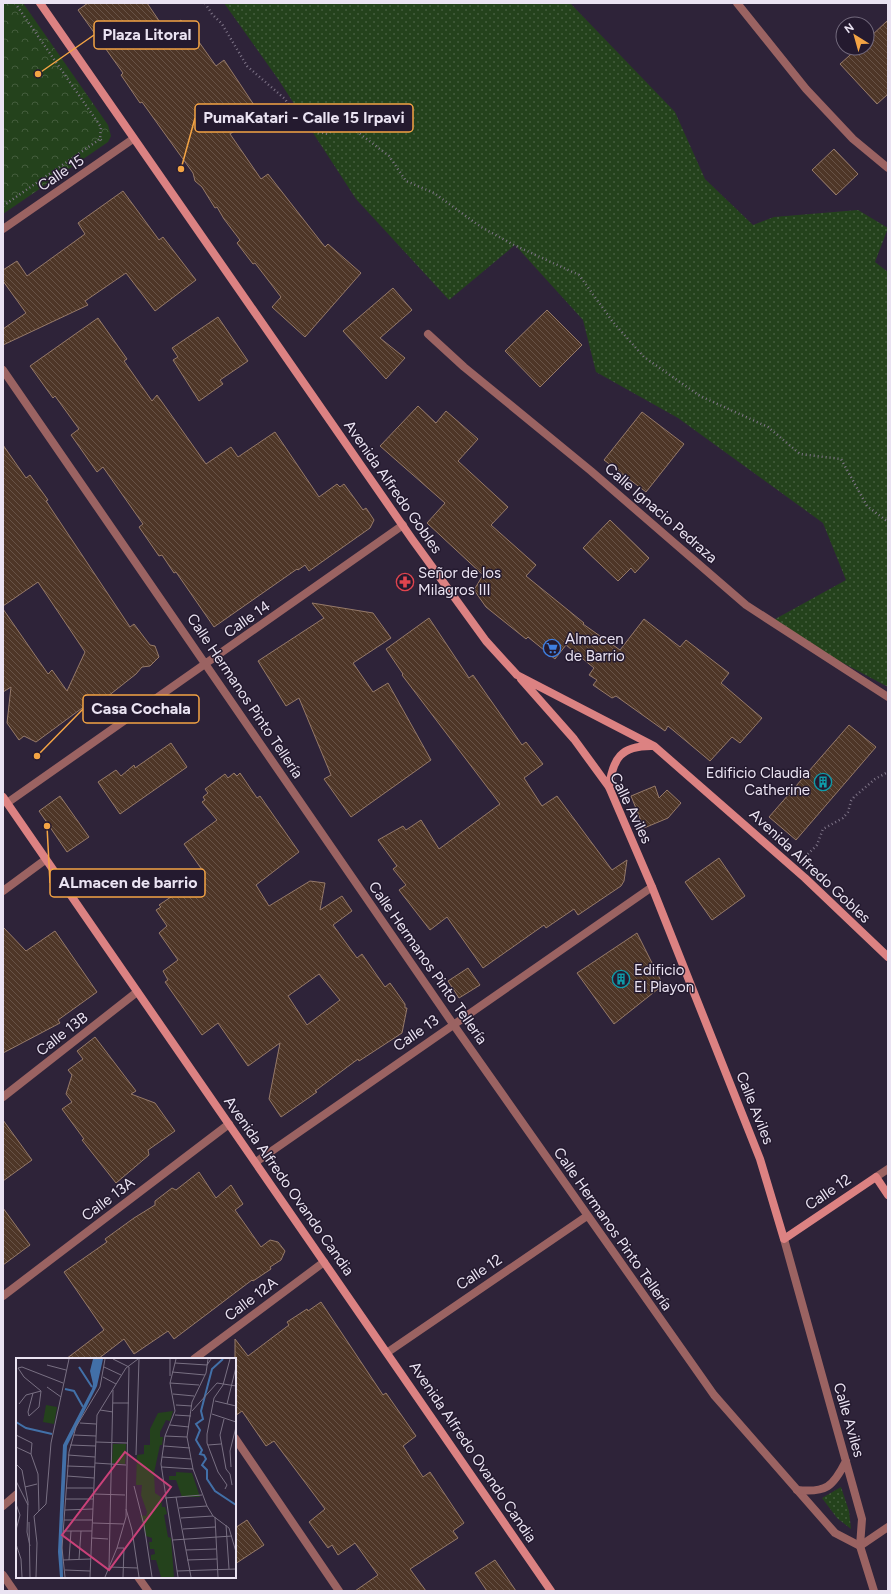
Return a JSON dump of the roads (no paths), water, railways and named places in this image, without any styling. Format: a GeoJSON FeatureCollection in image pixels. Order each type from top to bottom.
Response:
{"type":"FeatureCollection","features":[{"type":"Feature","properties":{"kind":"main road","name":"Avenida Alfredo Gobles"},"geometry":{"type":"LineString","coordinates":[[40,3],[133,139],[486,641],[517,675],[654,746],[800,874],[888,957]]}},
{"type":"Feature","properties":{"kind":"main road","name":"Calle Aviles"},"geometry":{"type":"LineString","coordinates":[[517,675],[574,739],[610,787],[652,887],[760,1159],[784,1239]]}},
{"type":"Feature","properties":{"kind":"main road"},"geometry":{"type":"LineString","coordinates":[[610,787],[611,770],[620,755],[636,746],[654,746]]}},
{"type":"Feature","properties":{"kind":"main road","name":"Avenida Alfredo Ovando Candia"},"geometry":{"type":"LineString","coordinates":[[5,800],[45,860],[388,1352],[552,1591]]}},
{"type":"Feature","properties":{"kind":"main road"},"geometry":{"type":"LineString","coordinates":[[876,1177],[888,1195]]}},
{"type":"Feature","properties":{"kind":"main road","name":"Calle 12"},"geometry":{"type":"LineString","coordinates":[[784,1239],[876,1177]]}},
{"type":"Feature","properties":{"kind":"street"},"geometry":{"type":"LineString","coordinates":[[737,3],[806,89],[853,139],[888,168]]}},
{"type":"Feature","properties":{"kind":"street","name":"Calle 15"},"geometry":{"type":"LineString","coordinates":[[3,229],[133,139]]}},
{"type":"Feature","properties":{"kind":"street","name":"Calle Ignacio Pedraza"},"geometry":{"type":"LineString","coordinates":[[428,334],[464,368],[591,471],[746,605],[888,697]]}},
{"type":"Feature","properties":{"kind":"street","name":"Calle Hermanos Pinto Tellería"},"geometry":{"type":"LineString","coordinates":[[3,370],[453,1024],[714,1396],[835,1533],[860,1546]]}},
{"type":"Feature","properties":{"kind":"street","name":"Calle 14"},"geometry":{"type":"LineString","coordinates":[[5,800],[206,664],[403,525]]}},
{"type":"Feature","properties":{"kind":"street"},"geometry":{"type":"LineString","coordinates":[[3,891],[45,860]]}},
{"type":"Feature","properties":{"kind":"street","name":"Calle 13"},"geometry":{"type":"LineString","coordinates":[[256,1162],[652,887]]}},
{"type":"Feature","properties":{"kind":"street","name":"Calle 13B"},"geometry":{"type":"LineString","coordinates":[[3,1097],[137,992]]}},
{"type":"Feature","properties":{"kind":"street","name":"Calle 13A"},"geometry":{"type":"LineString","coordinates":[[3,1296],[229,1124]]}},
{"type":"Feature","properties":{"kind":"street","name":"Calle 12"},"geometry":{"type":"LineString","coordinates":[[876,1177],[888,1169]]}},
{"type":"Feature","properties":{"kind":"street","name":"Calle 12"},"geometry":{"type":"LineString","coordinates":[[388,1352],[587,1216]]}},
{"type":"Feature","properties":{"kind":"street","name":"Calle Aviles"},"geometry":{"type":"LineString","coordinates":[[784,1239],[862,1519],[860,1546],[874,1591]]}},
{"type":"Feature","properties":{"kind":"street","name":"Calle 12A"},"geometry":{"type":"LineString","coordinates":[[195,1358],[324,1262]]}},
{"type":"Feature","properties":{"kind":"street"},"geometry":{"type":"LineString","coordinates":[[236,1439],[339,1591]]}},
{"type":"Feature","properties":{"kind":"street"},"geometry":{"type":"LineString","coordinates":[[797,1490],[814,1492],[828,1487],[837,1478],[846,1461]]}},
{"type":"Feature","properties":{"kind":"street"},"geometry":{"type":"LineString","coordinates":[[3,1506],[16,1495]]}},
{"type":"Feature","properties":{"kind":"street"},"geometry":{"type":"LineString","coordinates":[[860,1546],[888,1528]]}},
{"type":"Feature","properties":{"kind":"street"},"geometry":{"type":"LineString","coordinates":[[3,1575],[14,1591]]}},
{"type":"Feature","properties":{"kind":"street"},"geometry":{"type":"LineString","coordinates":[[139,1578],[148,1591]]}},
{"type":"Feature","properties":{"kind":"place","name":"Plaza Litoral"},"geometry":{"type":"Point","coordinates":[38,74]}},
{"type":"Feature","properties":{"kind":"place","name":"PumaKatari - Calle 15 Irpavi"},"geometry":{"type":"Point","coordinates":[181,169]}},
{"type":"Feature","properties":{"kind":"place","name":"Señor de los Milagros III"},"geometry":{"type":"Point","coordinates":[405,582]}},
{"type":"Feature","properties":{"kind":"place","name":"Almacen de Barrio"},"geometry":{"type":"Point","coordinates":[552,648]}},
{"type":"Feature","properties":{"kind":"place","name":"Casa Cochala"},"geometry":{"type":"Point","coordinates":[37,756]}},
{"type":"Feature","properties":{"kind":"place","name":"Edificio Claudia Catherine"},"geometry":{"type":"Point","coordinates":[823,782]}},
{"type":"Feature","properties":{"kind":"place","name":"ALmacen de barrio"},"geometry":{"type":"Point","coordinates":[47,826]}},
{"type":"Feature","properties":{"kind":"place","name":"Edificio El Playon"},"geometry":{"type":"Point","coordinates":[621,979]}}]}
